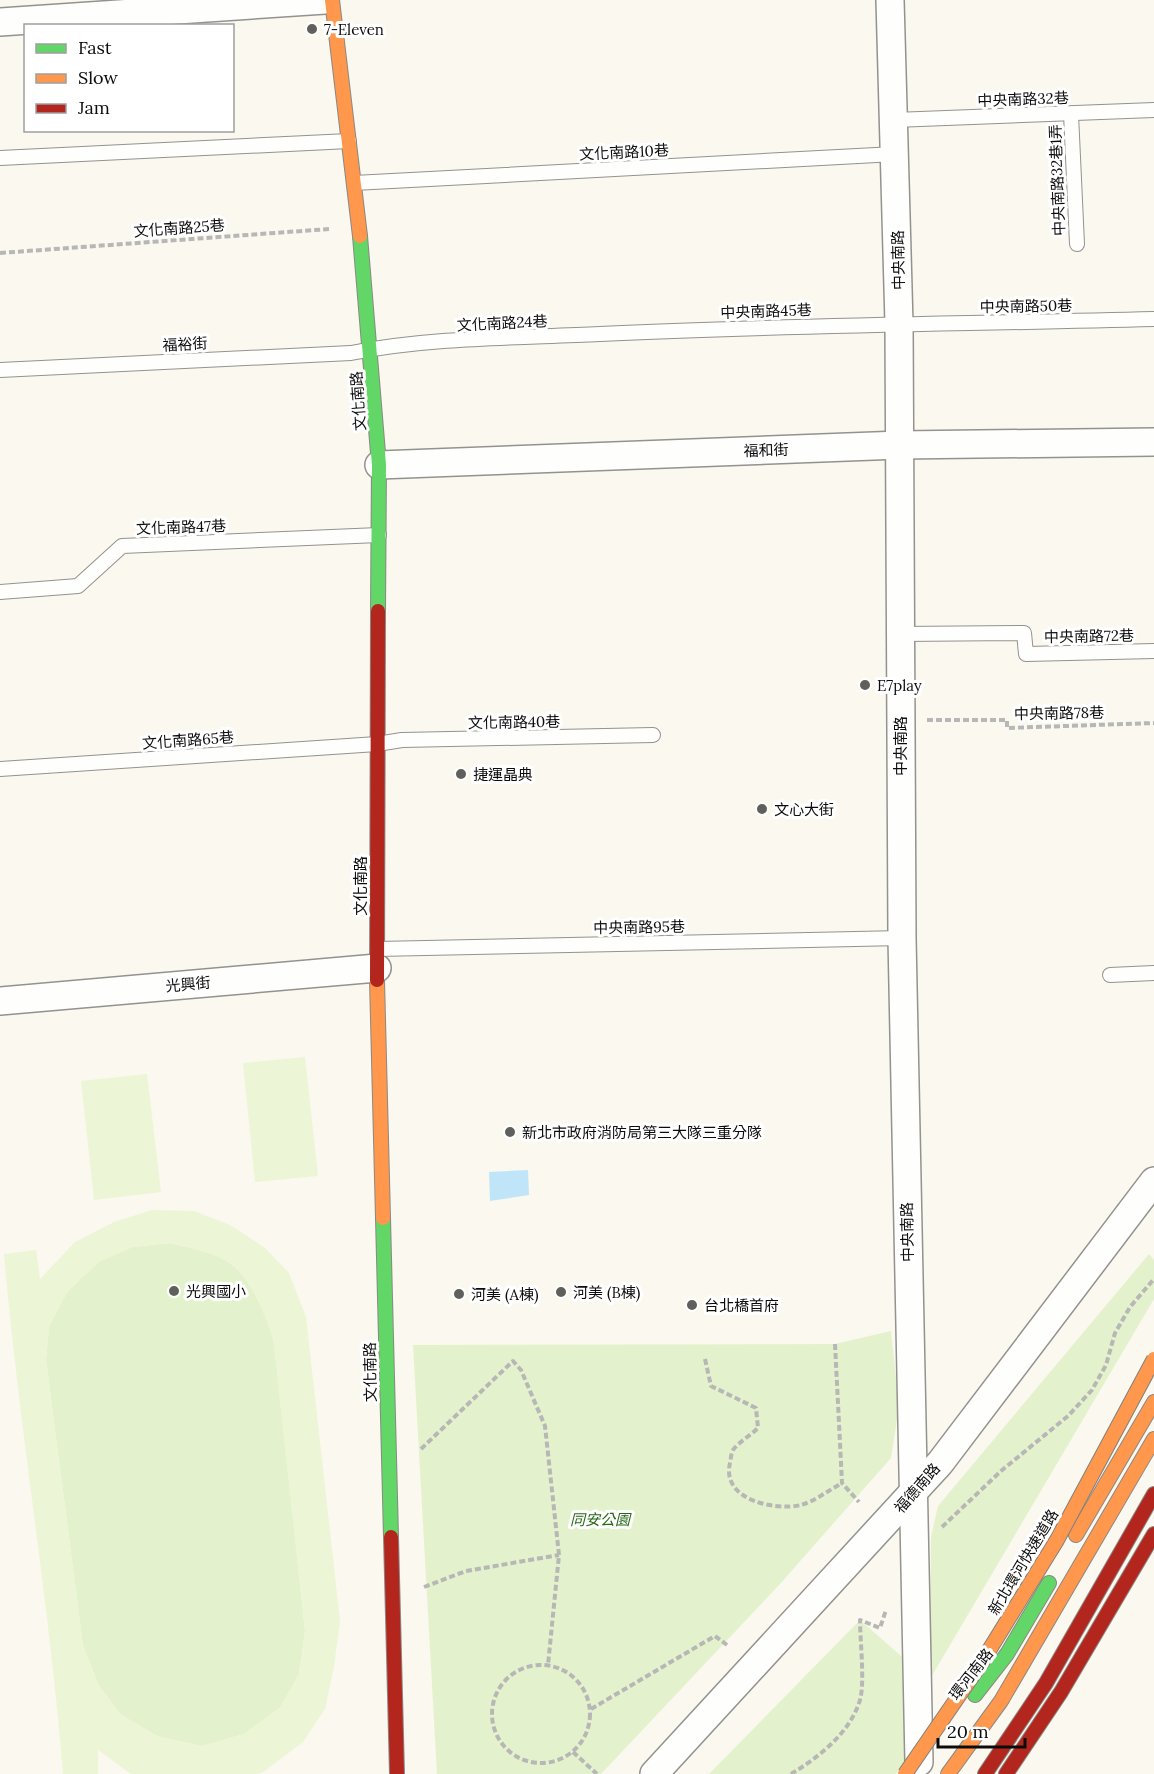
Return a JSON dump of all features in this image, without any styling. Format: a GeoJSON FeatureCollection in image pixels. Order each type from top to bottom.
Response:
{"type":"FeatureCollection","features":[{"type":"Feature","properties":{"kind":"main road","name":"文化南路"},"geometry":{"type":"LineString","coordinates":[[332,0],[359,227],[379,465],[377,958],[397,1774]]}},
{"type":"Feature","properties":{"kind":"main road","name":"新北環河快速道路"},"geometry":{"type":"LineString","coordinates":[[913,1772],[1057,1540],[1154,1359]]}},
{"type":"Feature","properties":{"kind":"main road"},"geometry":{"type":"LineString","coordinates":[[1067,1551],[1154,1402]]}},
{"type":"Feature","properties":{"kind":"main road"},"geometry":{"type":"LineString","coordinates":[[948,1774],[1001,1701],[1154,1439]]}},
{"type":"Feature","properties":{"kind":"main road"},"geometry":{"type":"LineString","coordinates":[[985,1774],[1046,1683],[1154,1494]]}},
{"type":"Feature","properties":{"kind":"main road"},"geometry":{"type":"LineString","coordinates":[[1006,1774],[1061,1692],[1154,1534]]}},
{"type":"Feature","properties":{"kind":"main road","name":"環河南路"},"geometry":{"type":"LineString","coordinates":[[913,1772],[1007,1654],[1055,1572]]}},
{"type":"Feature","properties":{"kind":"street"},"geometry":{"type":"LineString","coordinates":[[0,22],[325,0]]}},
{"type":"Feature","properties":{"kind":"street","name":"中央南路"},"geometry":{"type":"LineString","coordinates":[[890,0],[899,324],[902,938],[911,1423],[915,1491],[913,1772]]}},
{"type":"Feature","properties":{"kind":"street","name":"福和街"},"geometry":{"type":"LineString","coordinates":[[379,465],[900,445],[1154,442]]}},
{"type":"Feature","properties":{"kind":"street","name":"光興街"},"geometry":{"type":"LineString","coordinates":[[0,1000],[377,958]]}},
{"type":"Feature","properties":{"kind":"street","name":"福德南路"},"geometry":{"type":"LineString","coordinates":[[654,1774],[940,1463],[1154,1181]]}},
{"type":"Feature","properties":{"kind":"lane","name":"中央南路32巷"},"geometry":{"type":"LineString","coordinates":[[894,120],[1154,110]]}},
{"type":"Feature","properties":{"kind":"lane","name":"中央南路32巷1弄"},"geometry":{"type":"LineString","coordinates":[[1071,114],[1077,244]]}},
{"type":"Feature","properties":{"kind":"lane"},"geometry":{"type":"LineString","coordinates":[[0,158],[349,141]]}},
{"type":"Feature","properties":{"kind":"lane","name":"文化南路10巷"},"geometry":{"type":"LineString","coordinates":[[354,183],[895,154]]}},
{"type":"Feature","properties":{"kind":"lane","name":"中央南路50巷"},"geometry":{"type":"LineString","coordinates":[[899,324],[1154,319]]}},
{"type":"Feature","properties":{"kind":"lane","name":"中央南路45巷"},"geometry":{"type":"LineString","coordinates":[[635,333],[899,324]]}},
{"type":"Feature","properties":{"kind":"lane","name":"文化南路24巷"},"geometry":{"type":"LineString","coordinates":[[371,349],[394,344],[635,333]]}},
{"type":"Feature","properties":{"kind":"lane","name":"福裕街"},"geometry":{"type":"LineString","coordinates":[[0,370],[351,353],[371,349]]}},
{"type":"Feature","properties":{"kind":"lane","name":"文化南路47巷"},"geometry":{"type":"LineString","coordinates":[[0,592],[78,586],[122,546],[378,535]]}},
{"type":"Feature","properties":{"kind":"lane","name":"中央南路72巷"},"geometry":{"type":"LineString","coordinates":[[900,634],[1024,633],[1026,654],[1154,651]]}},
{"type":"Feature","properties":{"kind":"lane","name":"文化南路40巷"},"geometry":{"type":"LineString","coordinates":[[377,744],[402,740],[652,735]]}},
{"type":"Feature","properties":{"kind":"lane","name":"文化南路65巷"},"geometry":{"type":"LineString","coordinates":[[0,769],[377,744]]}},
{"type":"Feature","properties":{"kind":"lane","name":"中央南路95巷"},"geometry":{"type":"LineString","coordinates":[[377,958],[902,938]]}},
{"type":"Feature","properties":{"kind":"lane"},"geometry":{"type":"LineString","coordinates":[[1110,975],[1154,973]]}},
{"type":"Feature","properties":{"kind":"path","name":"文化南路25巷"},"geometry":{"type":"LineString","coordinates":[[0,253],[359,227]]}},
{"type":"Feature","properties":{"kind":"path","name":"中央南路78巷"},"geometry":{"type":"LineString","coordinates":[[900,721],[1007,720],[1007,728],[1154,723]]}},
{"type":"Feature","properties":{"kind":"path"},"geometry":{"type":"LineString","coordinates":[[936,1531],[1001,1471],[1068,1416],[1092,1390],[1106,1365],[1115,1333],[1130,1307],[1154,1279]]}},
{"type":"Feature","properties":{"kind":"path"},"geometry":{"type":"LineString","coordinates":[[835,1344],[842,1483],[859,1502]]}},
{"type":"Feature","properties":{"kind":"path"},"geometry":{"type":"LineString","coordinates":[[705,1359],[711,1386],[756,1408],[758,1428],[733,1450],[729,1468],[736,1490],[754,1501],[773,1505],[800,1505],[842,1483]]}},
{"type":"Feature","properties":{"kind":"path"},"geometry":{"type":"LineString","coordinates":[[420,1450],[513,1361],[521,1370],[545,1426],[559,1555],[548,1665]]}},
{"type":"Feature","properties":{"kind":"path"},"geometry":{"type":"LineString","coordinates":[[423,1587],[466,1570],[559,1555]]}},
{"type":"Feature","properties":{"kind":"path"},"geometry":{"type":"LineString","coordinates":[[791,1774],[812,1761],[837,1738],[853,1716],[861,1698],[860,1620],[880,1628],[888,1607]]}},
{"type":"Feature","properties":{"kind":"path"},"geometry":{"type":"LineString","coordinates":[[591,1709],[715,1636],[727,1646]]}},
{"type":"Feature","properties":{"kind":"path"},"geometry":{"type":"LineString","coordinates":[[548,1665],[564,1670],[577,1680],[586,1693],[591,1709],[590,1725],[584,1740],[573,1752],[558,1760],[542,1763],[526,1761],[506,1748],[494,1727],[492,1711],[496,1696],[504,1682],[517,1671],[532,1666],[548,1665]]}},
{"type":"Feature","properties":{"kind":"path"},"geometry":{"type":"LineString","coordinates":[[573,1752],[597,1774]]}},
{"type":"Feature","properties":{"kind":"green space"},"geometry":{"type":"Polygon","coordinates":[[[305,1057],[318,1176],[255,1182],[243,1063],[305,1057]]]}},
{"type":"Feature","properties":{"kind":"green space"},"geometry":{"type":"Polygon","coordinates":[[[147,1074],[161,1192],[94,1200],[81,1081],[147,1074]]]}},
{"type":"Feature","properties":{"kind":"green space"},"geometry":{"type":"Polygon","coordinates":[[[152,1210],[194,1211],[230,1225],[265,1248],[289,1273],[306,1317],[340,1621],[334,1667],[325,1709],[303,1742],[257,1774],[131,1774],[98,1750],[98,1774],[63,1774],[4,1254],[36,1250],[40,1279],[75,1242],[114,1222],[152,1210]],[[170,1243],[132,1247],[99,1262],[67,1292],[49,1326],[46,1360],[83,1645],[99,1686],[121,1715],[159,1737],[202,1746],[244,1734],[280,1708],[299,1674],[305,1631],[273,1339],[254,1292],[236,1268],[213,1255],[170,1243]]]}},
{"type":"Feature","properties":{"kind":"green space"},"geometry":{"type":"Polygon","coordinates":[[[170,1243],[222,1258],[236,1268],[254,1292],[274,1339],[305,1631],[299,1674],[280,1708],[244,1734],[202,1746],[159,1737],[121,1715],[99,1686],[83,1646],[46,1360],[49,1326],[67,1292],[98,1262],[132,1247],[170,1243]]]}},
{"type":"Feature","properties":{"kind":"green space"},"geometry":{"type":"Polygon","coordinates":[[[1149,1254],[1154,1260],[1154,1299],[930,1679],[931,1537],[938,1506],[1149,1254]]]}},
{"type":"Feature","properties":{"kind":"green space","name":"同安公園"},"geometry":{"type":"Polygon","coordinates":[[[891,1331],[899,1407],[891,1458],[780,1584],[601,1774],[437,1774],[413,1345],[835,1344],[891,1331]]]}},
{"type":"Feature","properties":{"kind":"green space"},"geometry":{"type":"Polygon","coordinates":[[[860,1620],[908,1662],[909,1760],[896,1774],[709,1774],[860,1620]]]}},
{"type":"Feature","properties":{"kind":"water"},"geometry":{"type":"Polygon","coordinates":[[[528,1170],[529,1195],[490,1201],[489,1172],[528,1170]]]}},
{"type":"Feature","properties":{"kind":"traffic: fast"},"geometry":{"type":"LineString","coordinates":[[360,236],[379,465],[378,611]]}},
{"type":"Feature","properties":{"kind":"traffic: fast"},"geometry":{"type":"LineString","coordinates":[[383,1218],[391,1537]]}},
{"type":"Feature","properties":{"kind":"traffic: fast"},"geometry":{"type":"LineString","coordinates":[[975,1695],[1007,1654],[1049,1583]]}},
{"type":"Feature","properties":{"kind":"traffic: slow"},"geometry":{"type":"LineString","coordinates":[[332,0],[360,236]]}},
{"type":"Feature","properties":{"kind":"traffic: slow"},"geometry":{"type":"LineString","coordinates":[[377,980],[383,1218]]}},
{"type":"Feature","properties":{"kind":"traffic: slow"},"geometry":{"type":"LineString","coordinates":[[905,1774],[980,1665],[1057,1540],[1154,1359]]}},
{"type":"Feature","properties":{"kind":"traffic: slow"},"geometry":{"type":"LineString","coordinates":[[1076,1535],[1154,1402]]}},
{"type":"Feature","properties":{"kind":"traffic: slow"},"geometry":{"type":"LineString","coordinates":[[948,1774],[1001,1701],[1154,1439]]}},
{"type":"Feature","properties":{"kind":"traffic: jam"},"geometry":{"type":"LineString","coordinates":[[377,980],[378,611]]}},
{"type":"Feature","properties":{"kind":"traffic: jam"},"geometry":{"type":"LineString","coordinates":[[985,1774],[1046,1683],[1154,1494]]}},
{"type":"Feature","properties":{"kind":"traffic: jam"},"geometry":{"type":"LineString","coordinates":[[1006,1774],[1061,1692],[1154,1534]]}},
{"type":"Feature","properties":{"kind":"traffic: jam"},"geometry":{"type":"LineString","coordinates":[[391,1537],[397,1774]]}},
{"type":"Feature","properties":{"kind":"place","name":"7-Eleven"},"geometry":{"type":"Point","coordinates":[312,29]}},
{"type":"Feature","properties":{"kind":"place","name":"E7play"},"geometry":{"type":"Point","coordinates":[865,685]}},
{"type":"Feature","properties":{"kind":"place","name":"捷運晶典"},"geometry":{"type":"Point","coordinates":[461,774]}},
{"type":"Feature","properties":{"kind":"place","name":"文心大街"},"geometry":{"type":"Point","coordinates":[762,809]}},
{"type":"Feature","properties":{"kind":"place","name":"新北市政府消防局第三大隊三重分隊"},"geometry":{"type":"Point","coordinates":[510,1132]}},
{"type":"Feature","properties":{"kind":"place","name":"光興國小"},"geometry":{"type":"Point","coordinates":[174,1291]}},
{"type":"Feature","properties":{"kind":"place","name":"河美 (B棟)"},"geometry":{"type":"Point","coordinates":[561,1292]}},
{"type":"Feature","properties":{"kind":"place","name":"河美 (A棟)"},"geometry":{"type":"Point","coordinates":[459,1294]}},
{"type":"Feature","properties":{"kind":"place","name":"台北橋首府"},"geometry":{"type":"Point","coordinates":[692,1305]}}]}
